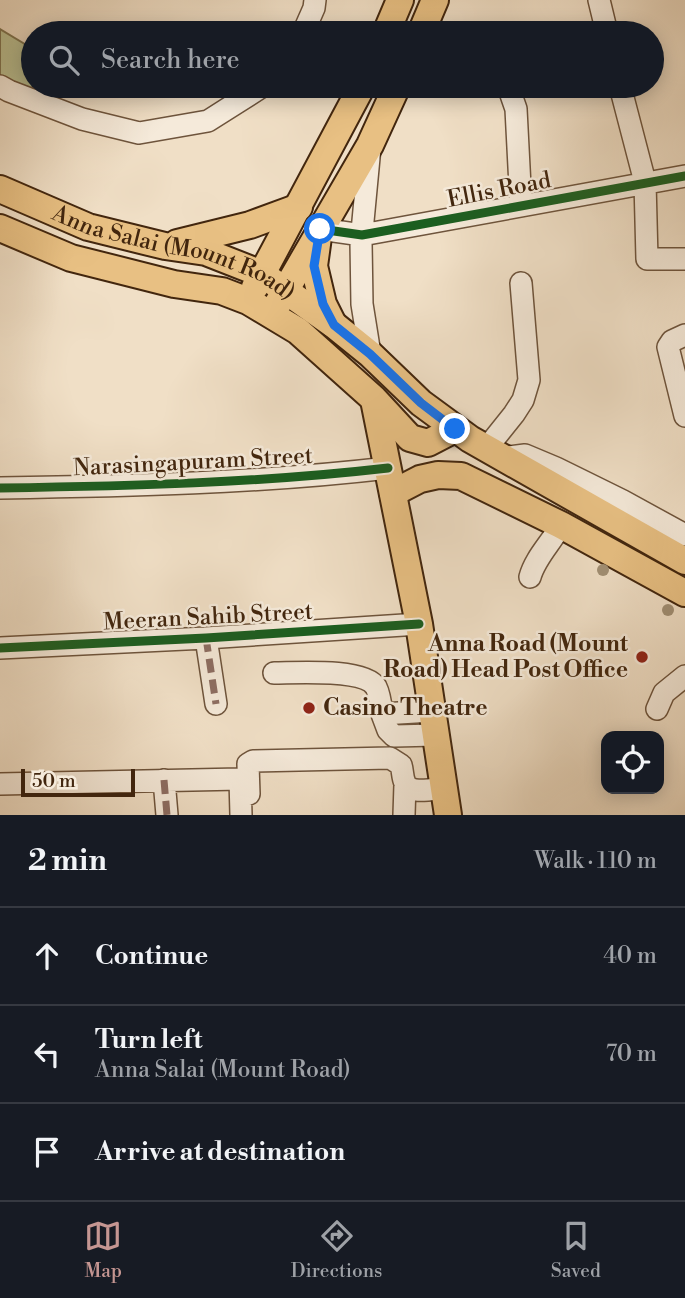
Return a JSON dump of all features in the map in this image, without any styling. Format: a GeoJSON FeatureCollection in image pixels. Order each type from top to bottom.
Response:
{"type":"FeatureCollection","features":[{"type":"Feature","properties":{"kind":"main road"},"geometry":{"type":"LineString","coordinates":[[391,21],[400,0]]}},
{"type":"Feature","properties":{"kind":"main road"},"geometry":{"type":"LineString","coordinates":[[426,21],[435,0]]}},
{"type":"Feature","properties":{"kind":"main road"},"geometry":{"type":"LineString","coordinates":[[248,301],[356,98]]}},
{"type":"Feature","properties":{"kind":"main road"},"geometry":{"type":"LineString","coordinates":[[272,315],[370,145],[392,98]]}},
{"type":"Feature","properties":{"kind":"main road","name":"Anna Salai (Mount Road)"},"geometry":{"type":"LineString","coordinates":[[0,189],[88,227],[165,246],[206,252],[262,274],[334,325],[370,354],[421,403],[478,444],[685,561]]}},
{"type":"Feature","properties":{"kind":"main road"},"geometry":{"type":"LineString","coordinates":[[165,246],[250,225],[299,207]]}},
{"type":"Feature","properties":{"kind":"main road","name":"Anna Salai (Mount Road)"},"geometry":{"type":"LineString","coordinates":[[0,228],[71,258],[174,284],[222,291],[248,301],[298,331],[374,400],[410,438],[428,443],[478,444]]}},
{"type":"Feature","properties":{"kind":"main road"},"geometry":{"type":"LineString","coordinates":[[320,229],[314,266],[323,304],[334,325]]}},
{"type":"Feature","properties":{"kind":"main road"},"geometry":{"type":"LineString","coordinates":[[374,400],[419,624],[448,815]]}},
{"type":"Feature","properties":{"kind":"main road"},"geometry":{"type":"LineString","coordinates":[[461,476],[478,444]]}},
{"type":"Feature","properties":{"kind":"main road"},"geometry":{"type":"LineString","coordinates":[[390,481],[438,475],[461,476],[561,525],[685,593]]}},
{"type":"Feature","properties":{"kind":"street"},"geometry":{"type":"LineString","coordinates":[[308,21],[315,0]]}},
{"type":"Feature","properties":{"kind":"street"},"geometry":{"type":"LineString","coordinates":[[599,0],[604,21]]}},
{"type":"Feature","properties":{"kind":"street"},"geometry":{"type":"LineString","coordinates":[[0,86],[21,96]]}},
{"type":"Feature","properties":{"kind":"street"},"geometry":{"type":"LineString","coordinates":[[27,98],[82,119],[139,133],[208,121],[244,98]]}},
{"type":"Feature","properties":{"kind":"street"},"geometry":{"type":"LineString","coordinates":[[512,98],[516,109],[521,206]]}},
{"type":"Feature","properties":{"kind":"street"},"geometry":{"type":"LineString","coordinates":[[623,98],[645,182],[648,259],[685,259]]}},
{"type":"Feature","properties":{"kind":"street"},"geometry":{"type":"LineString","coordinates":[[370,145],[360,242],[362,304],[370,354]]}},
{"type":"Feature","properties":{"kind":"street","name":"Ellis Road"},"geometry":{"type":"LineString","coordinates":[[320,229],[362,236],[685,176]]}},
{"type":"Feature","properties":{"kind":"street"},"geometry":{"type":"LineString","coordinates":[[478,444],[519,407],[529,380],[520,282]]}},
{"type":"Feature","properties":{"kind":"street"},"geometry":{"type":"LineString","coordinates":[[685,335],[671,341],[668,347],[685,416]]}},
{"type":"Feature","properties":{"kind":"street"},"geometry":{"type":"LineString","coordinates":[[478,444],[525,455],[556,468],[623,500],[685,535]]}},
{"type":"Feature","properties":{"kind":"street","name":"Narasingapuram Street"},"geometry":{"type":"LineString","coordinates":[[0,488],[306,478],[390,481]]}},
{"type":"Feature","properties":{"kind":"street"},"geometry":{"type":"LineString","coordinates":[[530,577],[534,563],[548,548],[561,525]]}},
{"type":"Feature","properties":{"kind":"street","name":"Meeran Sahib Street"},"geometry":{"type":"LineString","coordinates":[[0,648],[419,624]]}},
{"type":"Feature","properties":{"kind":"street"},"geometry":{"type":"LineString","coordinates":[[206,638],[216,704]]}},
{"type":"Feature","properties":{"kind":"street"},"geometry":{"type":"LineString","coordinates":[[274,673],[362,677],[375,686],[388,730],[394,736],[434,723]]}},
{"type":"Feature","properties":{"kind":"street"},"geometry":{"type":"LineString","coordinates":[[657,709],[664,693],[685,676]]}},
{"type":"Feature","properties":{"kind":"street"},"geometry":{"type":"LineString","coordinates":[[251,815],[247,771],[248,764],[253,761],[390,758],[401,765],[405,783],[404,815]]}},
{"type":"Feature","properties":{"kind":"street"},"geometry":{"type":"LineString","coordinates":[[0,784],[240,779],[241,815]]}},
{"type":"Feature","properties":{"kind":"street"},"geometry":{"type":"LineString","coordinates":[[164,780],[167,815]]}},
{"type":"Feature","properties":{"kind":"street"},"geometry":{"type":"LineString","coordinates":[[405,783],[414,790],[444,788]]}},
{"type":"Feature","properties":{"kind":"green space"},"geometry":{"type":"Polygon","coordinates":[[[0,29],[21,42],[21,94],[0,81],[0,29]]]}},
{"type":"Feature","properties":{"kind":"marked path"},"geometry":{"type":"LineString","coordinates":[[206,638],[216,704]]}},
{"type":"Feature","properties":{"kind":"marked path"},"geometry":{"type":"LineString","coordinates":[[164,780],[167,815]]}},
{"type":"Feature","properties":{"kind":"cycle path"},"geometry":{"type":"LineString","coordinates":[[320,229],[362,235],[685,176]]}},
{"type":"Feature","properties":{"kind":"cycle path"},"geometry":{"type":"LineString","coordinates":[[0,488],[243,480],[388,468]]}},
{"type":"Feature","properties":{"kind":"cycle path"},"geometry":{"type":"LineString","coordinates":[[0,648],[419,624]]}},
{"type":"Feature","properties":{"kind":"place","name":"Anna Road (Mount Road) Head Post Office"},"geometry":{"type":"Point","coordinates":[642,657]}},
{"type":"Feature","properties":{"kind":"place","name":"Casino Theatre"},"geometry":{"type":"Point","coordinates":[309,708]}},
{"type":"Feature","properties":{"kind":"route"},"geometry":{"type":"LineString","coordinates":[[320,229],[314,266],[323,304],[334,325],[370,354],[421,403],[455,429]]}}]}
